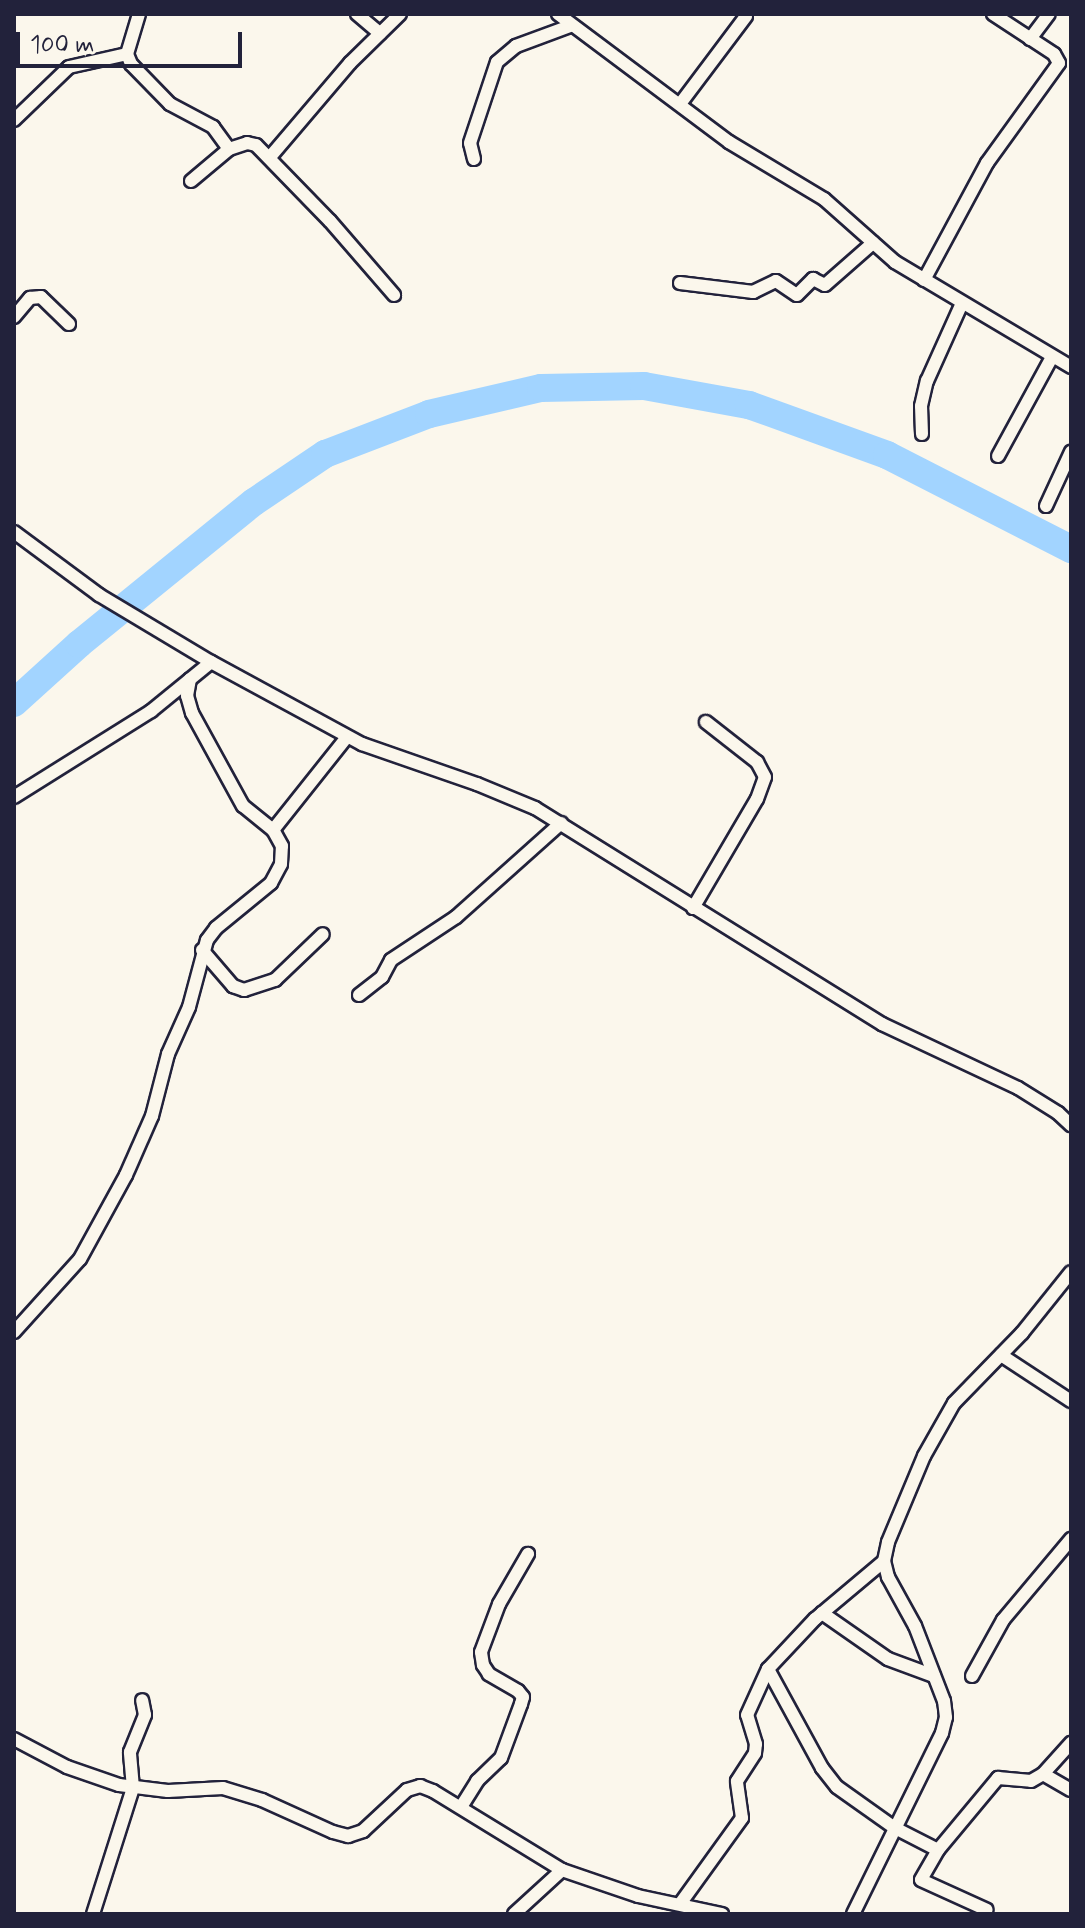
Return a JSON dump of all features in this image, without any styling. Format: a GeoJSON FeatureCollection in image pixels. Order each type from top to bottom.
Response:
{"type":"FeatureCollection","features":[{"type":"Feature","properties":{"kind":"street"},"geometry":{"type":"LineString","coordinates":[[139,14],[127,54],[131,64],[165,100],[213,127],[229,149]]}},
{"type":"Feature","properties":{"kind":"street"},"geometry":{"type":"LineString","coordinates":[[357,14],[380,33]]}},
{"type":"Feature","properties":{"kind":"street"},"geometry":{"type":"LineString","coordinates":[[270,157],[350,63],[400,14]]}},
{"type":"Feature","properties":{"kind":"street"},"geometry":{"type":"LineString","coordinates":[[558,14],[570,26],[741,150],[811,189],[873,243],[924,280],[1071,367]]}},
{"type":"Feature","properties":{"kind":"street"},"geometry":{"type":"LineString","coordinates":[[924,280],[983,170],[1058,66],[1054,54],[993,14]]}},
{"type":"Feature","properties":{"kind":"street"},"geometry":{"type":"LineString","coordinates":[[1030,39],[1049,14]]}},
{"type":"Feature","properties":{"kind":"street"},"geometry":{"type":"LineString","coordinates":[[680,104],[746,16]]}},
{"type":"Feature","properties":{"kind":"street"},"geometry":{"type":"LineString","coordinates":[[474,159],[470,143],[497,62],[516,46],[570,26]]}},
{"type":"Feature","properties":{"kind":"street"},"geometry":{"type":"LineString","coordinates":[[14,120],[69,67],[127,54]]}},
{"type":"Feature","properties":{"kind":"street"},"geometry":{"type":"LineString","coordinates":[[191,181],[229,149],[251,143],[270,157],[394,295]]}},
{"type":"Feature","properties":{"kind":"street"},"geometry":{"type":"LineString","coordinates":[[680,283],[753,292],[776,281],[797,295],[812,279],[825,285],[873,243]]}},
{"type":"Feature","properties":{"kind":"street"},"geometry":{"type":"LineString","coordinates":[[14,317],[30,298],[41,297],[69,324]]}},
{"type":"Feature","properties":{"kind":"street"},"geometry":{"type":"LineString","coordinates":[[922,434],[921,406],[927,381],[962,303]]}},
{"type":"Feature","properties":{"kind":"street"},"geometry":{"type":"LineString","coordinates":[[998,456],[1052,357]]}},
{"type":"Feature","properties":{"kind":"street"},"geometry":{"type":"LineString","coordinates":[[1046,506],[1071,452]]}},
{"type":"Feature","properties":{"kind":"street"},"geometry":{"type":"LineString","coordinates":[[14,532],[99,595],[211,662],[347,737],[477,784],[561,823],[882,1024],[1018,1088],[1070,1122]]}},
{"type":"Feature","properties":{"kind":"street"},"geometry":{"type":"LineString","coordinates":[[14,797],[141,718],[211,662]]}},
{"type":"Feature","properties":{"kind":"street"},"geometry":{"type":"LineString","coordinates":[[14,1332],[80,1259],[126,1175],[152,1116],[168,1054],[189,1007],[202,950],[216,928],[257,897],[275,877],[283,852],[273,830],[248,812],[229,786],[192,713],[187,696],[190,679]]}},
{"type":"Feature","properties":{"kind":"street"},"geometry":{"type":"LineString","coordinates":[[693,908],[757,799],[765,777],[757,762],[706,722]]}},
{"type":"Feature","properties":{"kind":"street"},"geometry":{"type":"LineString","coordinates":[[273,830],[347,737]]}},
{"type":"Feature","properties":{"kind":"street"},"geometry":{"type":"LineString","coordinates":[[359,995],[382,977],[391,960],[456,917],[561,823]]}},
{"type":"Feature","properties":{"kind":"street"},"geometry":{"type":"LineString","coordinates":[[202,950],[233,986],[244,990],[275,980],[323,934]]}},
{"type":"Feature","properties":{"kind":"street"},"geometry":{"type":"LineString","coordinates":[[680,1904],[742,1818],[737,1781],[755,1753],[756,1744],[747,1715],[768,1669],[822,1613],[884,1561],[911,1485],[939,1426],[966,1388],[1001,1355],[1071,1272]]}},
{"type":"Feature","properties":{"kind":"street"},"geometry":{"type":"LineString","coordinates":[[1001,1355],[1071,1401]]}},
{"type":"Feature","properties":{"kind":"street"},"geometry":{"type":"LineString","coordinates":[[972,1676],[1003,1620],[1071,1539]]}},
{"type":"Feature","properties":{"kind":"street"},"geometry":{"type":"LineString","coordinates":[[461,1807],[477,1781],[501,1758],[523,1697],[489,1674],[483,1665],[481,1652],[499,1604],[528,1554]]}},
{"type":"Feature","properties":{"kind":"street"},"geometry":{"type":"LineString","coordinates":[[853,1914],[942,1733],[944,1701],[884,1561]]}},
{"type":"Feature","properties":{"kind":"street"},"geometry":{"type":"LineString","coordinates":[[822,1613],[888,1659],[934,1676]]}},
{"type":"Feature","properties":{"kind":"street"},"geometry":{"type":"LineString","coordinates":[[768,1669],[822,1768],[837,1787],[895,1828],[938,1850]]}},
{"type":"Feature","properties":{"kind":"street"},"geometry":{"type":"LineString","coordinates":[[93,1914],[133,1788],[130,1752],[145,1715],[142,1700]]}},
{"type":"Feature","properties":{"kind":"street"},"geometry":{"type":"LineString","coordinates":[[14,1739],[67,1767],[133,1788],[168,1791],[208,1787],[235,1791],[348,1836],[363,1831],[407,1790],[420,1786],[461,1807],[562,1870],[638,1896],[722,1914]]}},
{"type":"Feature","properties":{"kind":"street"},"geometry":{"type":"LineString","coordinates":[[987,1910],[921,1880],[938,1850],[998,1778],[1031,1781],[1043,1774],[1071,1743]]}},
{"type":"Feature","properties":{"kind":"street"},"geometry":{"type":"LineString","coordinates":[[1043,1774],[1071,1790]]}},
{"type":"Feature","properties":{"kind":"street"},"geometry":{"type":"LineString","coordinates":[[514,1914],[562,1870]]}},
{"type":"Feature","properties":{"kind":"waterway"},"geometry":{"type":"LineString","coordinates":[[14,703],[79,644],[254,502],[325,454],[429,414],[541,388],[644,386],[749,405],[887,455],[1071,549]]}}]}
